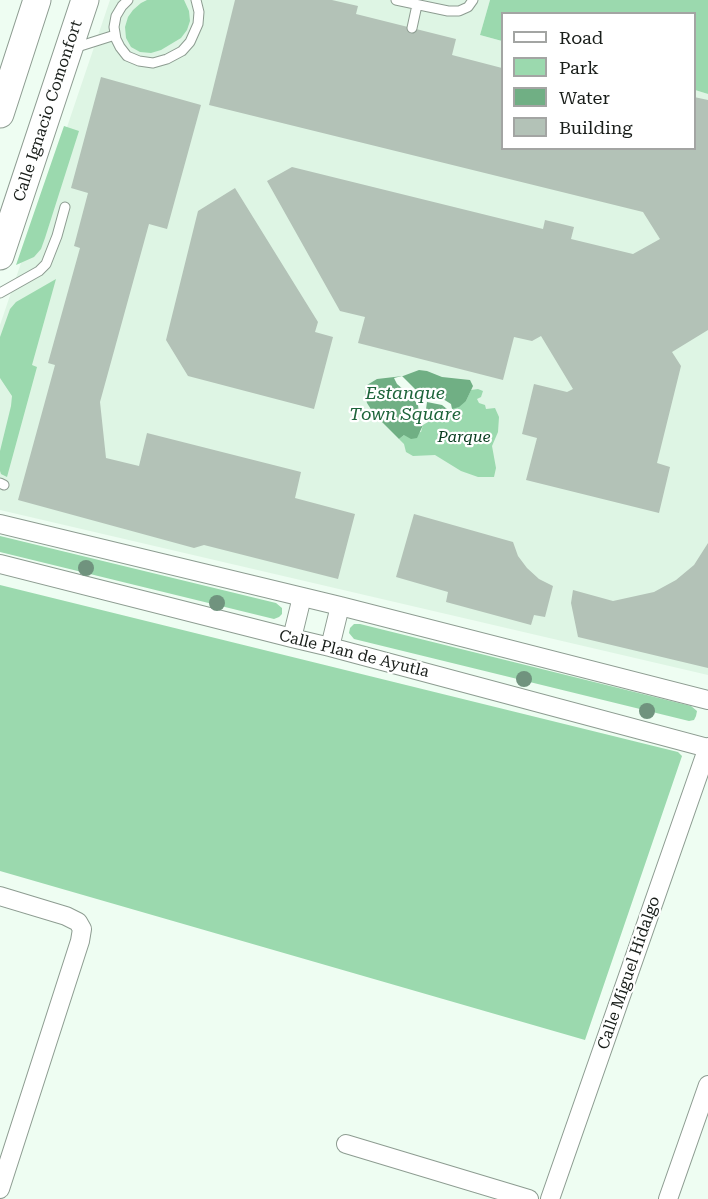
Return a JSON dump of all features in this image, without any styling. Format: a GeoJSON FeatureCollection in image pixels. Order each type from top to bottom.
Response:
{"type":"FeatureCollection","features":[{"type":"Feature","properties":{"kind":"main road"},"geometry":{"type":"LineString","coordinates":[[0,114],[37,0]]}},
{"type":"Feature","properties":{"kind":"main road","name":"Calle Ignacio Comonfort"},"geometry":{"type":"LineString","coordinates":[[0,256],[85,0]]}},
{"type":"Feature","properties":{"kind":"street"},"geometry":{"type":"LineString","coordinates":[[0,524],[340,606],[708,700]]}},
{"type":"Feature","properties":{"kind":"street","name":"Calle Plan de Ayutla"},"geometry":{"type":"LineString","coordinates":[[0,564],[330,647],[708,748]]}},
{"type":"Feature","properties":{"kind":"street","name":"Calle Plan de Ayutla"},"geometry":{"type":"LineString","coordinates":[[292,638],[302,597]]}},
{"type":"Feature","properties":{"kind":"street","name":"Calle Plan de Ayutla"},"geometry":{"type":"LineString","coordinates":[[330,647],[340,606]]}},
{"type":"Feature","properties":{"kind":"street","name":"Calle Miguel Hidalgo"},"geometry":{"type":"LineString","coordinates":[[550,1199],[708,748]]}},
{"type":"Feature","properties":{"kind":"street"},"geometry":{"type":"LineString","coordinates":[[0,896],[66,916],[78,922],[82,929],[0,1189]]}},
{"type":"Feature","properties":{"kind":"street"},"geometry":{"type":"LineString","coordinates":[[668,1199],[708,1085]]}},
{"type":"Feature","properties":{"kind":"street"},"geometry":{"type":"LineString","coordinates":[[346,1144],[529,1199]]}},
{"type":"Feature","properties":{"kind":"lane"},"geometry":{"type":"LineString","coordinates":[[128,0],[117,16],[114,27],[116,39],[127,56],[153,63],[182,51],[190,42],[195,33],[199,12],[196,0]]}},
{"type":"Feature","properties":{"kind":"lane"},"geometry":{"type":"LineString","coordinates":[[396,0],[448,11],[459,11],[468,7],[473,0]]}},
{"type":"Feature","properties":{"kind":"lane"},"geometry":{"type":"LineString","coordinates":[[412,28],[417,5]]}},
{"type":"Feature","properties":{"kind":"lane"},"geometry":{"type":"LineString","coordinates":[[69,50],[115,34]]}},
{"type":"Feature","properties":{"kind":"lane"},"geometry":{"type":"LineString","coordinates":[[0,293],[39,271],[46,264],[65,207]]}},
{"type":"Feature","properties":{"kind":"shaded area"},"geometry":{"type":"Polygon","coordinates":[[[110,0],[490,0],[480,35],[501,41],[501,150],[696,150],[696,90],[708,94],[708,675],[0,510],[0,325],[110,0]]]}},
{"type":"Feature","properties":{"kind":"green space"},"geometry":{"type":"Polygon","coordinates":[[[147,0],[184,0],[190,21],[181,38],[151,53],[140,52],[131,47],[126,38],[125,27],[133,10],[147,0]]]}},
{"type":"Feature","properties":{"kind":"green space"},"geometry":{"type":"Polygon","coordinates":[[[490,0],[708,0],[708,94],[696,90],[696,12],[501,12],[501,41],[480,35],[490,0]]]}},
{"type":"Feature","properties":{"kind":"green space"},"geometry":{"type":"Polygon","coordinates":[[[64,126],[79,131],[45,238],[41,249],[34,257],[16,265],[64,126]]]}},
{"type":"Feature","properties":{"kind":"green space"},"geometry":{"type":"Polygon","coordinates":[[[56,279],[32,365],[37,367],[7,477],[0,471],[0,451],[12,396],[0,378],[0,337],[10,309],[16,302],[56,279]]]}},
{"type":"Feature","properties":{"kind":"green space","name":"Parque"},"geometry":{"type":"Polygon","coordinates":[[[471,390],[483,391],[481,397],[477,399],[479,403],[485,405],[486,409],[495,408],[499,417],[498,432],[492,446],[496,468],[494,477],[478,477],[461,471],[435,455],[413,456],[406,452],[404,444],[399,439],[404,435],[421,432],[423,425],[436,417],[442,409],[466,401],[471,390]]]}},
{"type":"Feature","properties":{"kind":"green space"},"geometry":{"type":"Polygon","coordinates":[[[0,536],[276,603],[282,608],[282,614],[274,619],[0,552],[0,536]]]}},
{"type":"Feature","properties":{"kind":"green space"},"geometry":{"type":"Polygon","coordinates":[[[0,585],[678,752],[682,756],[585,1040],[0,871],[0,585]]]}},
{"type":"Feature","properties":{"kind":"green space"},"geometry":{"type":"Polygon","coordinates":[[[354,624],[691,706],[697,711],[696,716],[694,720],[689,721],[354,639],[349,633],[354,624]]]}},
{"type":"Feature","properties":{"kind":"water","name":"Estanque Town Square"},"geometry":{"type":"Polygon","coordinates":[[[419,370],[442,377],[470,380],[473,386],[466,401],[459,407],[442,409],[436,417],[423,425],[417,438],[411,439],[404,435],[399,439],[374,414],[367,403],[365,394],[367,385],[377,379],[403,376],[419,370]]]}},
{"type":"Feature","properties":{"kind":"pier"},"geometry":{"type":"Polygon","coordinates":[[[402,376],[418,392],[443,399],[451,404],[452,409],[427,402],[428,422],[423,425],[418,405],[394,378],[402,376]]]}},
{"type":"Feature","properties":{"kind":"building"},"geometry":{"type":"Polygon","coordinates":[[[235,0],[332,0],[358,6],[356,14],[456,39],[452,55],[501,68],[501,150],[696,150],[696,97],[708,100],[708,330],[672,352],[681,366],[657,463],[670,467],[659,513],[526,480],[537,438],[522,434],[534,384],[567,392],[573,389],[541,336],[532,341],[514,337],[503,380],[358,343],[365,317],[340,311],[267,181],[292,167],[543,229],[545,220],[574,227],[571,239],[633,254],[660,239],[643,212],[209,105],[235,0]]]}},
{"type":"Feature","properties":{"kind":"building"},"geometry":{"type":"Polygon","coordinates":[[[101,77],[201,105],[167,229],[149,224],[100,402],[106,458],[139,466],[147,433],[301,472],[295,498],[355,514],[338,579],[204,545],[194,548],[18,500],[55,365],[48,363],[80,248],[74,246],[88,193],[71,188],[101,77]]]}},
{"type":"Feature","properties":{"kind":"building"},"geometry":{"type":"Polygon","coordinates":[[[235,188],[318,322],[315,332],[333,337],[314,409],[188,376],[166,340],[198,211],[235,188]]]}},
{"type":"Feature","properties":{"kind":"building"},"geometry":{"type":"Polygon","coordinates":[[[414,514],[513,542],[518,556],[527,568],[539,579],[553,586],[545,617],[534,615],[531,625],[446,602],[448,592],[396,577],[414,514]]]}},
{"type":"Feature","properties":{"kind":"building"},"geometry":{"type":"Polygon","coordinates":[[[708,543],[708,668],[578,637],[571,603],[573,590],[613,601],[654,592],[676,580],[694,565],[708,543]]]}}]}
